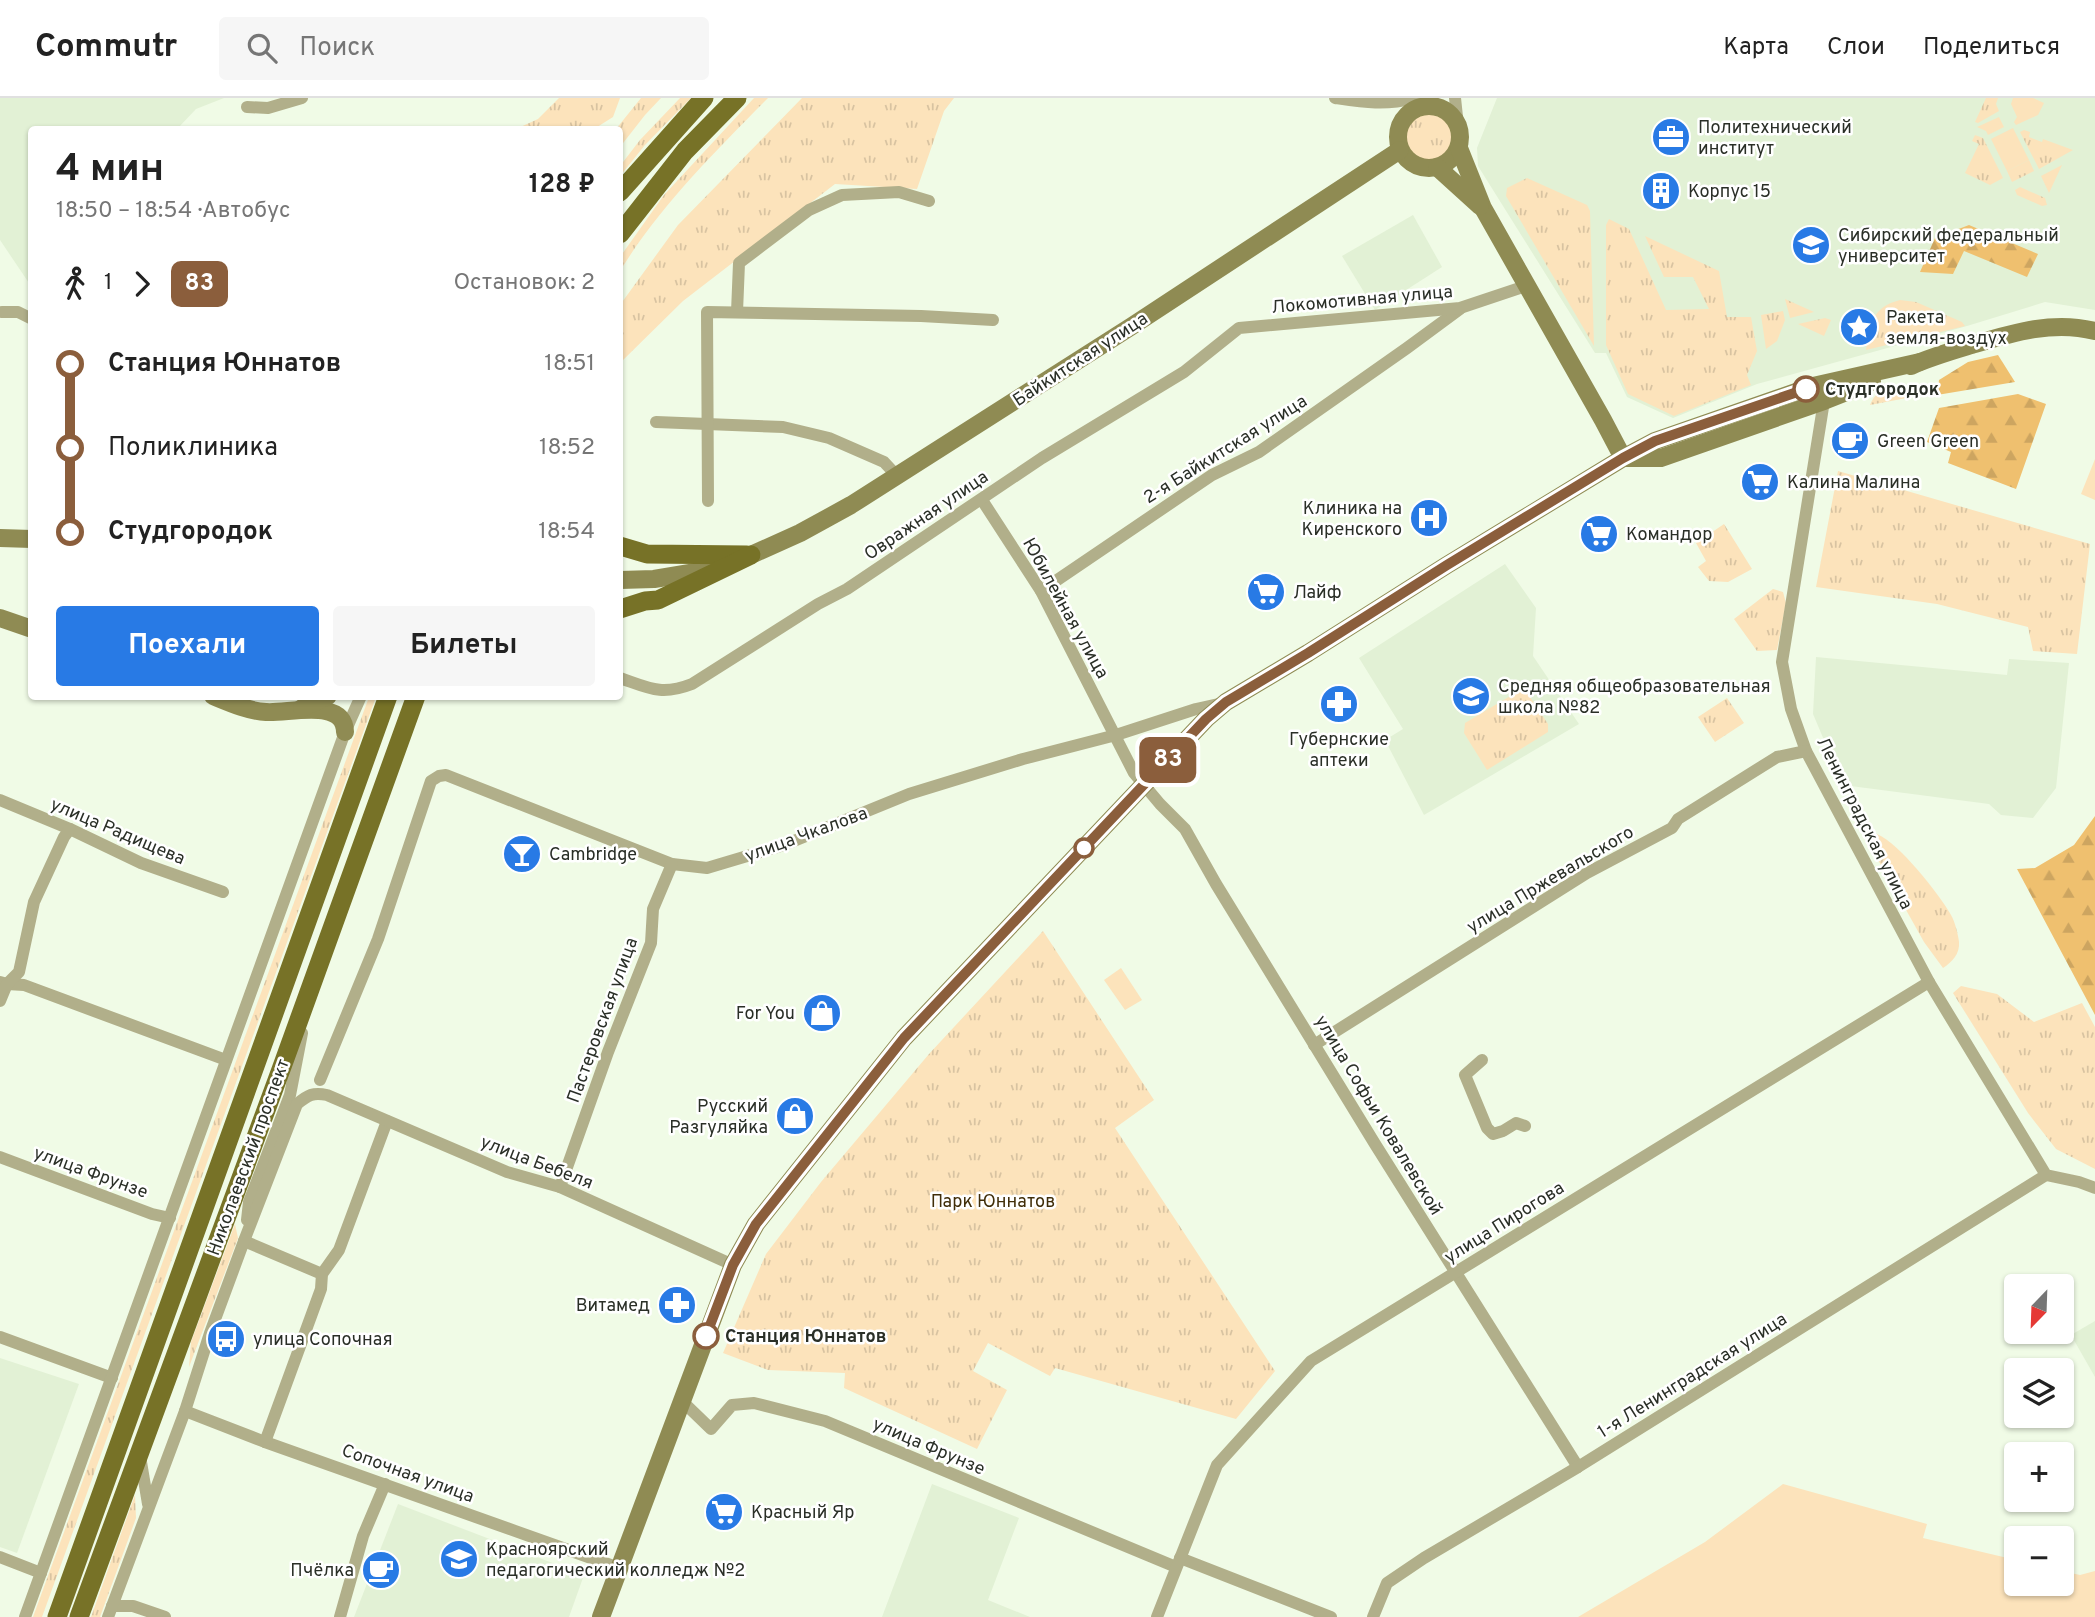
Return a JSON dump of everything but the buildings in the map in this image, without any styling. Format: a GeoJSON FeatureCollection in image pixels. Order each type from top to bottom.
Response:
{"type":"FeatureCollection","features":[{"type":"Feature","properties":{"kind":"main road"},"geometry":{"type":"LineString","coordinates":[[623,189],[704,98]]}},
{"type":"Feature","properties":{"kind":"main road"},"geometry":{"type":"LineString","coordinates":[[623,230],[685,152],[737,98]]}},
{"type":"Feature","properties":{"kind":"main road"},"geometry":{"type":"LineString","coordinates":[[1420,101],[1447,111],[1458,126],[1458,148],[1450,160],[1437,167],[1418,167],[1400,150],[1397,138],[1401,122],[1420,101]]}},
{"type":"Feature","properties":{"kind":"main road"},"geometry":{"type":"LineString","coordinates":[[1458,148],[1483,208],[1623,458]]}},
{"type":"Feature","properties":{"kind":"main road","name":"Байкитская улица"},"geometry":{"type":"LineString","coordinates":[[623,580],[654,579],[702,571],[751,555],[800,533],[851,505],[1132,326],[1400,150]]}},
{"type":"Feature","properties":{"kind":"main road"},"geometry":{"type":"LineString","coordinates":[[1437,167],[1483,208]]}},
{"type":"Feature","properties":{"kind":"main road"},"geometry":{"type":"LineString","coordinates":[[1623,458],[1661,458],[1824,401],[1920,362],[2011,333],[2062,327],[2095,331]]}},
{"type":"Feature","properties":{"kind":"main road"},"geometry":{"type":"LineString","coordinates":[[600,1617],[733,1265],[756,1224],[904,1038],[1206,719],[1226,702],[1447,565],[1655,441],[1814,386],[1920,362]]}},
{"type":"Feature","properties":{"kind":"main road"},"geometry":{"type":"LineString","coordinates":[[0,537],[28,539]]}},
{"type":"Feature","properties":{"kind":"main road"},"geometry":{"type":"LineString","coordinates":[[623,548],[647,554],[751,555]]}},
{"type":"Feature","properties":{"kind":"main road"},"geometry":{"type":"LineString","coordinates":[[623,608],[658,600],[751,555]]}},
{"type":"Feature","properties":{"kind":"main road"},"geometry":{"type":"LineString","coordinates":[[0,618],[28,628]]}},
{"type":"Feature","properties":{"kind":"main road"},"geometry":{"type":"LineString","coordinates":[[224,700],[266,713],[329,711],[340,716],[345,724],[345,732]]}},
{"type":"Feature","properties":{"kind":"main road"},"geometry":{"type":"LineString","coordinates":[[298,710],[319,700]]}},
{"type":"Feature","properties":{"kind":"main road","name":"Николаевский проспект"},"geometry":{"type":"LineString","coordinates":[[57,1617],[387,700]]}},
{"type":"Feature","properties":{"kind":"main road","name":"Николаевский проспект"},"geometry":{"type":"LineString","coordinates":[[79,1617],[415,700]]}},
{"type":"Feature","properties":{"kind":"street"},"geometry":{"type":"LineString","coordinates":[[247,107],[268,108],[302,98]]}},
{"type":"Feature","properties":{"kind":"street"},"geometry":{"type":"LineString","coordinates":[[1335,98],[1377,104],[1420,101]]}},
{"type":"Feature","properties":{"kind":"street"},"geometry":{"type":"LineString","coordinates":[[1455,98],[1458,126]]}},
{"type":"Feature","properties":{"kind":"street"},"geometry":{"type":"LineString","coordinates":[[737,312],[739,263],[809,210],[842,195],[899,192],[929,201]]}},
{"type":"Feature","properties":{"kind":"street","name":"Локомотивная улица"},"geometry":{"type":"LineString","coordinates":[[1239,328],[1460,309],[1526,286]]}},
{"type":"Feature","properties":{"kind":"street","name":"2-я Байкитская улица"},"geometry":{"type":"LineString","coordinates":[[1041,591],[1212,475],[1259,452],[1460,309]]}},
{"type":"Feature","properties":{"kind":"street"},"geometry":{"type":"LineString","coordinates":[[1,311],[18,312],[28,317]]}},
{"type":"Feature","properties":{"kind":"street"},"geometry":{"type":"LineString","coordinates":[[708,501],[707,312],[993,320]]}},
{"type":"Feature","properties":{"kind":"street","name":"Овражная улица"},"geometry":{"type":"LineString","coordinates":[[623,679],[651,689],[674,691],[692,684],[818,604],[847,589],[1042,458],[1184,372],[1239,328]]}},
{"type":"Feature","properties":{"kind":"street","name":"Ленинградская улица"},"geometry":{"type":"LineString","coordinates":[[1824,401],[1782,662],[1791,709],[1806,751],[1929,982],[2046,1175]]}},
{"type":"Feature","properties":{"kind":"street"},"geometry":{"type":"LineString","coordinates":[[656,422],[783,427],[829,438],[884,462],[897,475]]}},
{"type":"Feature","properties":{"kind":"street","name":"Юбилейная улица"},"geometry":{"type":"LineString","coordinates":[[982,500],[1041,591],[1116,735]]}},
{"type":"Feature","properties":{"kind":"street"},"geometry":{"type":"LineString","coordinates":[[25,1617],[358,700]]}},
{"type":"Feature","properties":{"kind":"street","name":"улица Чкалова"},"geometry":{"type":"LineString","coordinates":[[320,1080],[377,939],[432,781],[439,776],[446,775],[672,863],[707,868],[784,845],[909,794],[1226,702]]}},
{"type":"Feature","properties":{"kind":"street"},"geometry":{"type":"LineString","coordinates":[[1116,735],[1134,773],[1144,786]]}},
{"type":"Feature","properties":{"kind":"street","name":"улица Пржевальского"},"geometry":{"type":"LineString","coordinates":[[1314,1045],[1587,873],[1672,828],[1678,819],[1777,757],[1806,751]]}},
{"type":"Feature","properties":{"kind":"street","name":"улица Софьи Ковалевской"},"geometry":{"type":"LineString","coordinates":[[1144,786],[1185,829],[1314,1045],[1578,1466]]}},
{"type":"Feature","properties":{"kind":"street","name":"улица Радищева"},"geometry":{"type":"LineString","coordinates":[[0,800],[141,863],[223,892]]}},
{"type":"Feature","properties":{"kind":"street"},"geometry":{"type":"LineString","coordinates":[[0,1001],[3,983],[19,972],[34,902],[70,829]]}},
{"type":"Feature","properties":{"kind":"street","name":"Пастеровская улица"},"geometry":{"type":"LineString","coordinates":[[560,1187],[608,1052],[651,943],[653,909],[672,863]]}},
{"type":"Feature","properties":{"kind":"street","name":"улица Пирогова"},"geometry":{"type":"LineString","coordinates":[[1157,1617],[1217,1465],[1311,1361],[1929,982]]}},
{"type":"Feature","properties":{"kind":"street"},"geometry":{"type":"LineString","coordinates":[[3,983],[24,985],[226,1060]]}},
{"type":"Feature","properties":{"kind":"street"},"geometry":{"type":"LineString","coordinates":[[110,1611],[185,1411],[244,1241],[250,1202],[290,1095],[311,985]]}},
{"type":"Feature","properties":{"kind":"street"},"geometry":{"type":"LineString","coordinates":[[1482,1060],[1465,1075],[1487,1128],[1493,1134],[1516,1123],[1525,1126]]}},
{"type":"Feature","properties":{"kind":"street","name":"улица Бебеля"},"geometry":{"type":"LineString","coordinates":[[244,1241],[297,1104],[314,1093],[327,1096],[507,1172],[560,1187],[733,1265]]}},
{"type":"Feature","properties":{"kind":"street"},"geometry":{"type":"LineString","coordinates":[[265,1442],[321,1289],[322,1274],[339,1250],[387,1121]]}},
{"type":"Feature","properties":{"kind":"street","name":"улица Фрунзе"},"geometry":{"type":"LineString","coordinates":[[0,1157],[152,1214],[170,1217]]}},
{"type":"Feature","properties":{"kind":"street"},"geometry":{"type":"LineString","coordinates":[[2046,1175],[2095,1188]]}},
{"type":"Feature","properties":{"kind":"street","name":"1-я Ленинградская улица"},"geometry":{"type":"LineString","coordinates":[[1373,1617],[1387,1583],[1424,1558],[1578,1466],[2046,1175]]}},
{"type":"Feature","properties":{"kind":"street"},"geometry":{"type":"LineString","coordinates":[[244,1241],[322,1274]]}},
{"type":"Feature","properties":{"kind":"street"},"geometry":{"type":"LineString","coordinates":[[0,1337],[112,1378]]}},
{"type":"Feature","properties":{"kind":"street","name":"улица Фрунзе"},"geometry":{"type":"LineString","coordinates":[[681,1400],[710,1429],[732,1405],[754,1403],[825,1422],[1178,1563],[1331,1617]]}},
{"type":"Feature","properties":{"kind":"street","name":"Сопочная улица"},"geometry":{"type":"LineString","coordinates":[[185,1411],[619,1568]]}},
{"type":"Feature","properties":{"kind":"street"},"geometry":{"type":"LineString","coordinates":[[139,1451],[149,1504]]}},
{"type":"Feature","properties":{"kind":"street"},"geometry":{"type":"LineString","coordinates":[[340,1617],[363,1536],[386,1483]]}},
{"type":"Feature","properties":{"kind":"street"},"geometry":{"type":"LineString","coordinates":[[0,1557],[41,1573]]}},
{"type":"Feature","properties":{"kind":"street"},"geometry":{"type":"LineString","coordinates":[[110,1611],[133,1606],[164,1617]]}},
{"type":"Feature","properties":{"kind":"shaded area"},"geometry":{"type":"Polygon","coordinates":[[[0,98],[224,98],[196,109],[180,126],[28,126],[28,282],[0,240],[0,98]]]}},
{"type":"Feature","properties":{"kind":"shaded area","name":"Сибирский федеральный университет"},"geometry":{"type":"Polygon","coordinates":[[[1497,98],[2095,98],[2095,310],[2045,302],[1757,384],[1673,418],[1627,397],[1606,353],[1595,353],[1478,166],[1477,148],[1497,98]]]}},
{"type":"Feature","properties":{"kind":"shaded area"},"geometry":{"type":"Polygon","coordinates":[[[1413,215],[1442,267],[1375,310],[1342,256],[1413,215]]]}},
{"type":"Feature","properties":{"kind":"shaded area","name":"Средняя общеобразовательная школа №82"},"geometry":{"type":"Polygon","coordinates":[[[1505,564],[1536,608],[1533,656],[1579,724],[1424,815],[1385,740],[1403,729],[1359,658],[1505,564]]]}},
{"type":"Feature","properties":{"kind":"shaded area"},"geometry":{"type":"Polygon","coordinates":[[[1816,657],[2007,675],[2009,659],[2069,663],[2056,788],[2033,818],[2001,815],[1989,804],[1843,785],[1813,714],[1816,657]]]}},
{"type":"Feature","properties":{"kind":"shaded area"},"geometry":{"type":"Polygon","coordinates":[[[2095,1321],[2095,1377],[2074,1340],[2074,1333],[2095,1321]]]}},
{"type":"Feature","properties":{"kind":"shaded area"},"geometry":{"type":"Polygon","coordinates":[[[0,1358],[79,1384],[17,1553],[0,1547],[0,1358]]]}},
{"type":"Feature","properties":{"kind":"shaded area"},"geometry":{"type":"Polygon","coordinates":[[[932,1484],[1019,1518],[988,1600],[1030,1617],[882,1617],[932,1484]]]}},
{"type":"Feature","properties":{"kind":"shaded area","name":"Красноярский педагогический колледж №2"},"geometry":{"type":"Polygon","coordinates":[[[398,1504],[584,1575],[569,1617],[354,1617],[398,1504]]]}},
{"type":"Feature","properties":{"kind":"green space"},"geometry":{"type":"Polygon","coordinates":[[[559,98],[620,98],[613,117],[599,126],[523,126],[538,119],[559,98]]]}},
{"type":"Feature","properties":{"kind":"green space"},"geometry":{"type":"Polygon","coordinates":[[[641,98],[661,98],[623,143],[623,126],[618,126],[641,98]]]}},
{"type":"Feature","properties":{"kind":"green space"},"geometry":{"type":"Polygon","coordinates":[[[680,98],[691,98],[645,145],[623,172],[623,162],[680,98]]]}},
{"type":"Feature","properties":{"kind":"green space"},"geometry":{"type":"Polygon","coordinates":[[[754,98],[768,98],[670,202],[623,266],[623,253],[664,195],[754,98]]]}},
{"type":"Feature","properties":{"kind":"green space"},"geometry":{"type":"Polygon","coordinates":[[[802,98],[954,98],[944,111],[917,189],[835,184],[683,301],[623,360],[623,301],[678,225],[802,98]]]}},
{"type":"Feature","properties":{"kind":"green space"},"geometry":{"type":"Polygon","coordinates":[[[1986,98],[1998,98],[1996,104],[1999,111],[1978,123],[1975,122],[1986,98]]]}},
{"type":"Feature","properties":{"kind":"green space"},"geometry":{"type":"Polygon","coordinates":[[[2013,98],[2033,98],[2044,103],[2038,115],[2016,125],[2014,122],[2017,117],[2011,104],[2013,98]]]}},
{"type":"Feature","properties":{"kind":"green space"},"geometry":{"type":"Polygon","coordinates":[[[1429,112],[1446,120],[1454,137],[1446,154],[1429,162],[1412,154],[1404,137],[1412,120],[1429,112]]]}},
{"type":"Feature","properties":{"kind":"green space"},"geometry":{"type":"Polygon","coordinates":[[[1999,117],[2004,127],[1988,135],[1977,127],[1999,117]]]}},
{"type":"Feature","properties":{"kind":"green space"},"geometry":{"type":"Polygon","coordinates":[[[2013,128],[2029,160],[2007,171],[1991,139],[2013,128]]]}},
{"type":"Feature","properties":{"kind":"green space"},"geometry":{"type":"Polygon","coordinates":[[[2020,132],[2030,132],[2029,137],[2073,150],[2039,169],[2020,132]]]}},
{"type":"Feature","properties":{"kind":"green space"},"geometry":{"type":"Polygon","coordinates":[[[1975,135],[1983,138],[2003,178],[1990,185],[1965,173],[1979,144],[1972,141],[1975,135]]]}},
{"type":"Feature","properties":{"kind":"green space"},"geometry":{"type":"Polygon","coordinates":[[[2029,160],[2034,171],[2012,182],[2007,171],[2029,160]]]}},
{"type":"Feature","properties":{"kind":"green space"},"geometry":{"type":"Polygon","coordinates":[[[2062,165],[2049,193],[2041,176],[2062,165]]]}},
{"type":"Feature","properties":{"kind":"green space"},"geometry":{"type":"Polygon","coordinates":[[[1527,178],[1587,205],[1590,211],[1594,346],[1506,196],[1507,188],[1527,178]]]}},
{"type":"Feature","properties":{"kind":"green space"},"geometry":{"type":"Polygon","coordinates":[[[2020,187],[2045,198],[2047,205],[2042,206],[2017,195],[2015,190],[2020,187]]]}},
{"type":"Feature","properties":{"kind":"green space"},"geometry":{"type":"Polygon","coordinates":[[[1609,219],[1629,229],[1666,310],[1709,309],[1693,277],[1664,277],[1645,236],[1719,271],[1727,317],[1751,317],[1757,351],[1747,375],[1751,385],[1674,416],[1628,394],[1606,345],[1606,225],[1609,219]]]}},
{"type":"Feature","properties":{"kind":"green space"},"geometry":{"type":"Polygon","coordinates":[[[1969,225],[2038,254],[2027,277],[1964,251],[1953,274],[1920,272],[1935,238],[1969,225]]]}},
{"type":"Feature","properties":{"kind":"green space"},"geometry":{"type":"Polygon","coordinates":[[[1785,299],[1814,312],[1790,318],[1785,299]]]}},
{"type":"Feature","properties":{"kind":"green space"},"geometry":{"type":"Polygon","coordinates":[[[1900,300],[1916,302],[1962,322],[1965,326],[1866,350],[1869,332],[1878,312],[1900,300]]]}},
{"type":"Feature","properties":{"kind":"green space"},"geometry":{"type":"Polygon","coordinates":[[[1783,311],[1785,320],[1777,341],[1766,349],[1761,315],[1783,311]]]}},
{"type":"Feature","properties":{"kind":"green space"},"geometry":{"type":"Polygon","coordinates":[[[1825,318],[1831,320],[1824,336],[1798,324],[1825,318]]]}},
{"type":"Feature","properties":{"kind":"green space"},"geometry":{"type":"Polygon","coordinates":[[[1998,355],[2015,382],[1937,395],[1939,380],[1968,362],[1998,355]]]}},
{"type":"Feature","properties":{"kind":"green space"},"geometry":{"type":"Polygon","coordinates":[[[1894,385],[1905,388],[1912,397],[1870,405],[1879,392],[1894,385]]]}},
{"type":"Feature","properties":{"kind":"green space"},"geometry":{"type":"Polygon","coordinates":[[[2018,394],[2046,404],[2016,489],[1948,463],[1951,452],[1927,442],[1939,408],[2018,394]]]}},
{"type":"Feature","properties":{"kind":"green space"},"geometry":{"type":"Polygon","coordinates":[[[2095,459],[2095,500],[2081,494],[2095,459]]]}},
{"type":"Feature","properties":{"kind":"green space"},"geometry":{"type":"Polygon","coordinates":[[[1838,471],[2090,544],[2077,654],[2033,651],[2028,627],[1937,604],[1816,587],[1838,471]]]}},
{"type":"Feature","properties":{"kind":"green space"},"geometry":{"type":"Polygon","coordinates":[[[1724,524],[1752,569],[1728,582],[1709,581],[1698,567],[1706,561],[1696,543],[1724,524]]]}},
{"type":"Feature","properties":{"kind":"green space"},"geometry":{"type":"Polygon","coordinates":[[[1773,589],[1783,592],[1786,603],[1777,650],[1757,651],[1734,619],[1773,589]]]}},
{"type":"Feature","properties":{"kind":"green space"},"geometry":{"type":"Polygon","coordinates":[[[1526,691],[1548,724],[1548,732],[1487,770],[1464,733],[1465,723],[1517,692],[1526,691]]]}},
{"type":"Feature","properties":{"kind":"green space"},"geometry":{"type":"Polygon","coordinates":[[[1727,698],[1744,723],[1715,742],[1698,717],[1727,698]]]}},
{"type":"Feature","properties":{"kind":"green space"},"geometry":{"type":"Polygon","coordinates":[[[368,700],[375,700],[42,1617],[33,1617],[368,700]]]}},
{"type":"Feature","properties":{"kind":"green space"},"geometry":{"type":"Polygon","coordinates":[[[2095,816],[2095,1015],[2017,869],[2035,868],[2074,845],[2095,816]]]}},
{"type":"Feature","properties":{"kind":"green space"},"geometry":{"type":"Polygon","coordinates":[[[1877,834],[1896,847],[1918,870],[1952,918],[1959,946],[1955,957],[1943,968],[1924,942],[1868,842],[1877,834]]]}},
{"type":"Feature","properties":{"kind":"green space","name":"Парк Юннатов"},"geometry":{"type":"Polygon","coordinates":[[[1043,931],[1154,1100],[1115,1128],[1275,1371],[1236,1419],[1055,1368],[1050,1376],[988,1343],[973,1371],[1007,1390],[977,1449],[844,1388],[845,1373],[768,1370],[723,1353],[766,1254],[821,1182],[929,1054],[1043,931]]]}},
{"type":"Feature","properties":{"kind":"green space"},"geometry":{"type":"Polygon","coordinates":[[[1121,968],[1142,1000],[1125,1010],[1104,980],[1121,968]]]}},
{"type":"Feature","properties":{"kind":"green space"},"geometry":{"type":"Polygon","coordinates":[[[1961,986],[1997,994],[2034,1022],[2082,1003],[2095,1027],[2095,1169],[2056,1149],[2028,1113],[1953,993],[1961,986]]]}},
{"type":"Feature","properties":{"kind":"green space"},"geometry":{"type":"Polygon","coordinates":[[[235,1224],[238,1238],[189,1367],[191,1342],[235,1224]]]}},
{"type":"Feature","properties":{"kind":"green space"},"geometry":{"type":"Polygon","coordinates":[[[1783,1484],[1927,1524],[1923,1538],[2004,1557],[2004,1596],[2074,1596],[2074,1574],[2095,1571],[2095,1617],[1578,1617],[1705,1542],[1783,1484]]]}},
{"type":"Feature","properties":{"kind":"green space"},"geometry":{"type":"Polygon","coordinates":[[[135,1495],[136,1518],[100,1617],[91,1617],[135,1495]]]}},
{"type":"Feature","properties":{"kind":"bus line","name":"83"},"geometry":{"type":"LineString","coordinates":[[706,1336],[733,1265],[756,1224],[904,1038],[1206,719],[1226,702],[1623,458],[1655,441],[1806,389]]}},
{"type":"Feature","properties":{"kind":"place","name":"Политехнический институт"},"geometry":{"type":"Point","coordinates":[1671,137]}},
{"type":"Feature","properties":{"kind":"place","name":"Корпус 15"},"geometry":{"type":"Point","coordinates":[1661,191]}},
{"type":"Feature","properties":{"kind":"place","name":"Сибирский федеральный университет"},"geometry":{"type":"Point","coordinates":[1811,245]}},
{"type":"Feature","properties":{"kind":"place","name":"Ракета земля-воздух"},"geometry":{"type":"Point","coordinates":[1859,327]}},
{"type":"Feature","properties":{"kind":"place","name":"Студгородок"},"geometry":{"type":"Point","coordinates":[1806,389]}},
{"type":"Feature","properties":{"kind":"place","name":"Green Green"},"geometry":{"type":"Point","coordinates":[1850,441]}},
{"type":"Feature","properties":{"kind":"place","name":"Калина Малина"},"geometry":{"type":"Point","coordinates":[1760,482]}},
{"type":"Feature","properties":{"kind":"place","name":"Клиника на Киренского"},"geometry":{"type":"Point","coordinates":[1429,518]}},
{"type":"Feature","properties":{"kind":"place","name":"Командор"},"geometry":{"type":"Point","coordinates":[1599,534]}},
{"type":"Feature","properties":{"kind":"place","name":"Лайф"},"geometry":{"type":"Point","coordinates":[1266,592]}},
{"type":"Feature","properties":{"kind":"place","name":"Средняя общеобразовательная школа №82"},"geometry":{"type":"Point","coordinates":[1471,696]}},
{"type":"Feature","properties":{"kind":"place","name":"Губернские аптеки"},"geometry":{"type":"Point","coordinates":[1339,704]}},
{"type":"Feature","properties":{"kind":"place","name":"Cambridge"},"geometry":{"type":"Point","coordinates":[522,854]}},
{"type":"Feature","properties":{"kind":"place","name":"For You"},"geometry":{"type":"Point","coordinates":[822,1013]}},
{"type":"Feature","properties":{"kind":"place","name":"Русский Разгуляйка"},"geometry":{"type":"Point","coordinates":[795,1116]}},
{"type":"Feature","properties":{"kind":"place","name":"Витамед"},"geometry":{"type":"Point","coordinates":[677,1305]}},
{"type":"Feature","properties":{"kind":"place","name":"Станция Юннатов"},"geometry":{"type":"Point","coordinates":[706,1336]}},
{"type":"Feature","properties":{"kind":"place","name":"улица Сопочная"},"geometry":{"type":"Point","coordinates":[226,1339]}},
{"type":"Feature","properties":{"kind":"place","name":"Красный Яр"},"geometry":{"type":"Point","coordinates":[724,1512]}},
{"type":"Feature","properties":{"kind":"place","name":"Красноярский педагогический колледж №2"},"geometry":{"type":"Point","coordinates":[459,1559]}},
{"type":"Feature","properties":{"kind":"place","name":"Пчёлка"},"geometry":{"type":"Point","coordinates":[381,1570]}}]}
